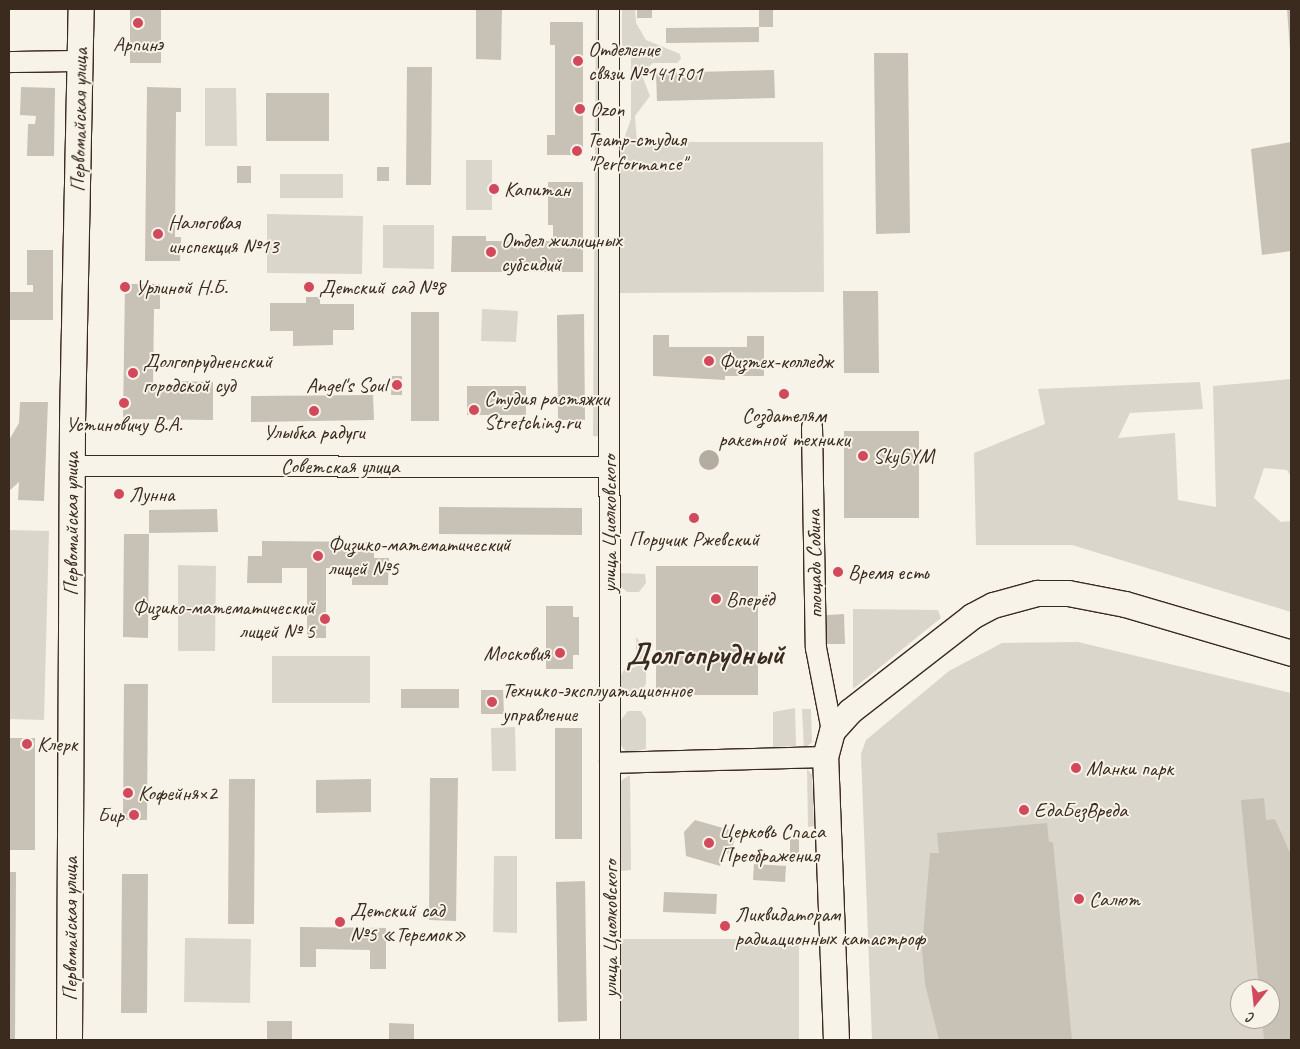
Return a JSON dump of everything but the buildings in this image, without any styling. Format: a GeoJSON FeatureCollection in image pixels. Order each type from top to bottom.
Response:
{"type":"FeatureCollection","features":[{"type":"Feature","properties":{"kind":"main road","name":"Первомайская улица"},"geometry":{"type":"LineString","coordinates":[[69,1040],[72,466],[81,9]]}},
{"type":"Feature","properties":{"kind":"main road"},"geometry":{"type":"LineString","coordinates":[[836,1040],[825,757],[832,730],[850,711],[972,616],[993,605],[1037,593],[1068,593],[1125,604],[1291,652]]}},
{"type":"Feature","properties":{"kind":"street","name":"улица Циолковского"},"geometry":{"type":"LineString","coordinates":[[609,9],[610,1040]]}},
{"type":"Feature","properties":{"kind":"street"},"geometry":{"type":"LineString","coordinates":[[9,62],[80,61]]}},
{"type":"Feature","properties":{"kind":"street","name":"площадь Собина"},"geometry":{"type":"LineString","coordinates":[[812,427],[816,648],[824,700],[832,730]]}},
{"type":"Feature","properties":{"kind":"street","name":"Советская улица"},"geometry":{"type":"LineString","coordinates":[[72,466],[609,467]]}},
{"type":"Feature","properties":{"kind":"street"},"geometry":{"type":"LineString","coordinates":[[610,762],[825,757]]}},
{"type":"Feature","properties":{"kind":"shaded area"},"geometry":{"type":"Polygon","coordinates":[[[596,9],[603,9],[603,437],[593,436],[596,9]]]}},
{"type":"Feature","properties":{"kind":"shaded area"},"geometry":{"type":"Polygon","coordinates":[[[622,9],[635,9],[636,23],[646,40],[680,54],[681,59],[677,63],[653,63],[641,73],[650,96],[635,116],[637,142],[823,142],[824,292],[616,293],[618,143],[623,142],[631,119],[631,56],[622,45],[622,9]]]}},
{"type":"Feature","properties":{"kind":"shaded area"},"geometry":{"type":"Polygon","coordinates":[[[205,88],[236,88],[237,146],[205,146],[205,88]]]}},
{"type":"Feature","properties":{"kind":"shaded area"},"geometry":{"type":"Polygon","coordinates":[[[466,160],[492,160],[492,210],[466,210],[466,160]]]}},
{"type":"Feature","properties":{"kind":"shaded area"},"geometry":{"type":"Polygon","coordinates":[[[280,174],[343,174],[343,198],[280,198],[280,174]]]}},
{"type":"Feature","properties":{"kind":"shaded area"},"geometry":{"type":"Polygon","coordinates":[[[267,214],[363,216],[362,274],[267,273],[267,214]]]}},
{"type":"Feature","properties":{"kind":"shaded area"},"geometry":{"type":"Polygon","coordinates":[[[383,225],[434,225],[434,269],[383,268],[383,225]]]}},
{"type":"Feature","properties":{"kind":"shaded area"},"geometry":{"type":"Polygon","coordinates":[[[482,309],[518,311],[516,342],[481,341],[482,309]]]}},
{"type":"Feature","properties":{"kind":"shaded area"},"geometry":{"type":"Polygon","coordinates":[[[1291,379],[1291,477],[1287,470],[1264,468],[1254,498],[1281,522],[1291,521],[1291,612],[1072,545],[976,545],[974,453],[1045,424],[1038,389],[1200,382],[1203,409],[1130,413],[1118,438],[1175,433],[1178,500],[1216,507],[1213,386],[1291,379]]]}},
{"type":"Feature","properties":{"kind":"shaded area"},"geometry":{"type":"Polygon","coordinates":[[[709,450],[716,453],[719,460],[716,467],[709,470],[702,467],[699,460],[702,453],[709,450]]]}},
{"type":"Feature","properties":{"kind":"shaded area"},"geometry":{"type":"Polygon","coordinates":[[[9,530],[49,531],[44,720],[9,719],[9,530]]]}},
{"type":"Feature","properties":{"kind":"shaded area"},"geometry":{"type":"Polygon","coordinates":[[[178,565],[216,566],[215,651],[178,651],[178,565]]]}},
{"type":"Feature","properties":{"kind":"shaded area"},"geometry":{"type":"Polygon","coordinates":[[[620,573],[645,574],[646,583],[639,592],[627,592],[619,585],[620,573]]]}},
{"type":"Feature","properties":{"kind":"shaded area"},"geometry":{"type":"Polygon","coordinates":[[[853,609],[938,610],[941,618],[853,689],[853,609]]]}},
{"type":"Feature","properties":{"kind":"shaded area"},"geometry":{"type":"Polygon","coordinates":[[[636,637],[646,650],[646,684],[641,691],[630,693],[621,689],[619,678],[624,670],[636,667],[636,637]]]}},
{"type":"Feature","properties":{"kind":"shaded area","name":"Салют"},"geometry":{"type":"Polygon","coordinates":[[[1078,642],[1291,693],[1291,1040],[872,1040],[861,754],[866,740],[949,671],[1002,643],[1078,642]]]}},
{"type":"Feature","properties":{"kind":"shaded area"},"geometry":{"type":"Polygon","coordinates":[[[272,656],[370,656],[370,703],[272,703],[272,656]]]}},
{"type":"Feature","properties":{"kind":"shaded area"},"geometry":{"type":"Polygon","coordinates":[[[795,708],[796,746],[773,747],[773,712],[795,708]]]}},
{"type":"Feature","properties":{"kind":"shaded area"},"geometry":{"type":"Polygon","coordinates":[[[802,709],[811,709],[812,742],[804,749],[802,709]]]}},
{"type":"Feature","properties":{"kind":"shaded area"},"geometry":{"type":"Polygon","coordinates":[[[628,711],[641,711],[646,719],[646,749],[627,753],[620,744],[620,721],[628,711]]]}},
{"type":"Feature","properties":{"kind":"shaded area"},"geometry":{"type":"Polygon","coordinates":[[[515,727],[516,771],[492,771],[491,728],[515,727]]]}},
{"type":"Feature","properties":{"kind":"shaded area"},"geometry":{"type":"Polygon","coordinates":[[[807,769],[812,775],[814,826],[808,827],[807,769]]]}},
{"type":"Feature","properties":{"kind":"shaded area"},"geometry":{"type":"Polygon","coordinates":[[[630,775],[631,870],[620,871],[619,789],[622,780],[630,775]]]}},
{"type":"Feature","properties":{"kind":"shaded area"},"geometry":{"type":"Polygon","coordinates":[[[494,856],[517,856],[517,933],[493,932],[494,856]]]}},
{"type":"Feature","properties":{"kind":"shaded area"},"geometry":{"type":"Polygon","coordinates":[[[185,938],[251,939],[250,1003],[184,1002],[185,938]]]}},
{"type":"Feature","properties":{"kind":"shaded area"},"geometry":{"type":"Polygon","coordinates":[[[621,939],[799,939],[799,1040],[621,1040],[621,939]]]}},
{"type":"Feature","properties":{"kind":"place","name":"Арпинэ"},"geometry":{"type":"Point","coordinates":[138,23]}},
{"type":"Feature","properties":{"kind":"place","name":"Отделение связи №141701"},"geometry":{"type":"Point","coordinates":[578,61]}},
{"type":"Feature","properties":{"kind":"place","name":"Ozon"},"geometry":{"type":"Point","coordinates":[580,109]}},
{"type":"Feature","properties":{"kind":"place","name":"Театр-студия \"Performance\""},"geometry":{"type":"Point","coordinates":[577,151]}},
{"type":"Feature","properties":{"kind":"place","name":"Капитан"},"geometry":{"type":"Point","coordinates":[494,189]}},
{"type":"Feature","properties":{"kind":"place","name":"Налоговая инспекция №13"},"geometry":{"type":"Point","coordinates":[158,234]}},
{"type":"Feature","properties":{"kind":"place","name":"Отдел жилищных субсидий"},"geometry":{"type":"Point","coordinates":[491,252]}},
{"type":"Feature","properties":{"kind":"place","name":"Урлиной Н.Б."},"geometry":{"type":"Point","coordinates":[125,287]}},
{"type":"Feature","properties":{"kind":"place","name":"Детский сад №8"},"geometry":{"type":"Point","coordinates":[309,287]}},
{"type":"Feature","properties":{"kind":"place","name":"Физтех-колледж"},"geometry":{"type":"Point","coordinates":[709,361]}},
{"type":"Feature","properties":{"kind":"place","name":"Долгопрудненский городской суд"},"geometry":{"type":"Point","coordinates":[133,373]}},
{"type":"Feature","properties":{"kind":"place","name":"Angel's Soul"},"geometry":{"type":"Point","coordinates":[397,385]}},
{"type":"Feature","properties":{"kind":"place","name":"Создателям ракетной техники"},"geometry":{"type":"Point","coordinates":[784,394]}},
{"type":"Feature","properties":{"kind":"place","name":"Устиновичу В.А."},"geometry":{"type":"Point","coordinates":[124,403]}},
{"type":"Feature","properties":{"kind":"place","name":"Студия растяжки Stretching.ru"},"geometry":{"type":"Point","coordinates":[474,410]}},
{"type":"Feature","properties":{"kind":"place","name":"Улыбка радуги"},"geometry":{"type":"Point","coordinates":[314,411]}},
{"type":"Feature","properties":{"kind":"place","name":"SkyGYM"},"geometry":{"type":"Point","coordinates":[863,456]}},
{"type":"Feature","properties":{"kind":"place","name":"Лунна"},"geometry":{"type":"Point","coordinates":[119,494]}},
{"type":"Feature","properties":{"kind":"place","name":"Поручик Ржевский"},"geometry":{"type":"Point","coordinates":[694,518]}},
{"type":"Feature","properties":{"kind":"place","name":"Физико-математический лицей №5"},"geometry":{"type":"Point","coordinates":[318,556]}},
{"type":"Feature","properties":{"kind":"place","name":"Время есть"},"geometry":{"type":"Point","coordinates":[838,572]}},
{"type":"Feature","properties":{"kind":"place","name":"Вперёд"},"geometry":{"type":"Point","coordinates":[716,599]}},
{"type":"Feature","properties":{"kind":"place","name":"Физико-математический лицей № 5"},"geometry":{"type":"Point","coordinates":[325,619]}},
{"type":"Feature","properties":{"kind":"place","name":"Московия"},"geometry":{"type":"Point","coordinates":[560,653]}},
{"type":"Feature","properties":{"kind":"place","name":"Технико-эксплуатационное управление"},"geometry":{"type":"Point","coordinates":[492,702]}},
{"type":"Feature","properties":{"kind":"place","name":"Клерк"},"geometry":{"type":"Point","coordinates":[27,744]}},
{"type":"Feature","properties":{"kind":"place","name":"Манки парк"},"geometry":{"type":"Point","coordinates":[1076,768]}},
{"type":"Feature","properties":{"kind":"place","name":"Кофейня×2"},"geometry":{"type":"Point","coordinates":[128,793]}},
{"type":"Feature","properties":{"kind":"place","name":"ЕдаБезВреда"},"geometry":{"type":"Point","coordinates":[1024,810]}},
{"type":"Feature","properties":{"kind":"place","name":"Бир"},"geometry":{"type":"Point","coordinates":[134,815]}},
{"type":"Feature","properties":{"kind":"place","name":"Церковь Спаса Преображения"},"geometry":{"type":"Point","coordinates":[709,843]}},
{"type":"Feature","properties":{"kind":"place","name":"Салют"},"geometry":{"type":"Point","coordinates":[1079,899]}},
{"type":"Feature","properties":{"kind":"place","name":"Детский сад №5 «Теремок»"},"geometry":{"type":"Point","coordinates":[340,922]}},
{"type":"Feature","properties":{"kind":"place","name":"Ликвидаторам радиационных катастроф"},"geometry":{"type":"Point","coordinates":[725,926]}},
{"type":"Feature","properties":{"kind":"district","name":"Долгопрудный"},"geometry":{"type":"Point","coordinates":[705,654]}}]}
